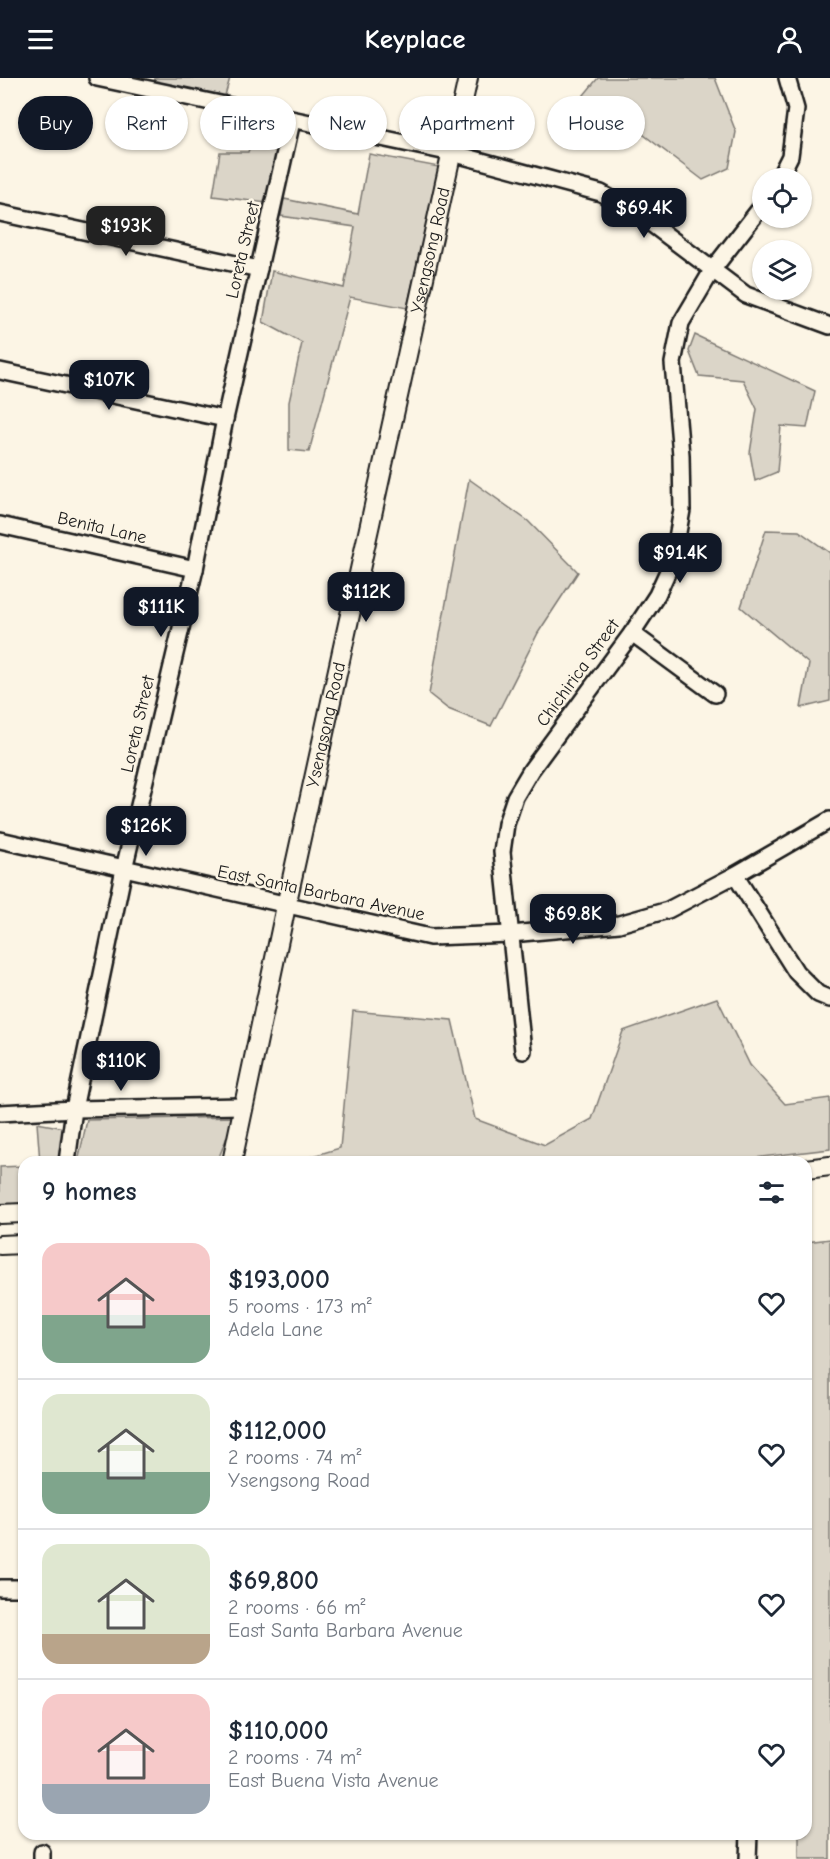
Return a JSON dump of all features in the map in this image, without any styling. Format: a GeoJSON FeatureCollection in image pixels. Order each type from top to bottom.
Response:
{"type":"FeatureCollection","features":[{"type":"Feature","properties":{"kind":"main road","name":"Ysengsong Road"},"geometry":{"type":"LineString","coordinates":[[233,1156],[468,78]]}},
{"type":"Feature","properties":{"kind":"main road"},"geometry":{"type":"LineString","coordinates":[[812,1168],[830,1166]]}},
{"type":"Feature","properties":{"kind":"main road"},"geometry":{"type":"LineString","coordinates":[[0,1214],[18,1213]]}},
{"type":"Feature","properties":{"kind":"main road"},"geometry":{"type":"LineString","coordinates":[[0,1245],[18,1244]]}},
{"type":"Feature","properties":{"kind":"street"},"geometry":{"type":"LineString","coordinates":[[97,78],[200,101]]}},
{"type":"Feature","properties":{"kind":"street"},"geometry":{"type":"LineString","coordinates":[[784,168],[790,156],[796,109],[787,78]]}},
{"type":"Feature","properties":{"kind":"street"},"geometry":{"type":"LineString","coordinates":[[296,122],[452,153],[601,193],[637,213],[746,295],[830,326]]}},
{"type":"Feature","properties":{"kind":"street","name":"Loreta Street"},"geometry":{"type":"LineString","coordinates":[[68,1156],[74,1109],[124,869],[195,569],[225,418],[286,150]]}},
{"type":"Feature","properties":{"kind":"street"},"geometry":{"type":"LineString","coordinates":[[0,213],[259,269]]}},
{"type":"Feature","properties":{"kind":"street","name":"Chichirica Street"},"geometry":{"type":"LineString","coordinates":[[523,1051],[502,852],[506,824],[515,797],[531,770],[632,633],[657,595],[673,560],[682,510],[681,455],[673,363],[681,323],[713,269],[752,219]]}},
{"type":"Feature","properties":{"kind":"street"},"geometry":{"type":"LineString","coordinates":[[0,370],[225,418]]}},
{"type":"Feature","properties":{"kind":"street","name":"Benita Lane"},"geometry":{"type":"LineString","coordinates":[[0,525],[195,569]]}},
{"type":"Feature","properties":{"kind":"street"},"geometry":{"type":"LineString","coordinates":[[632,633],[715,694]]}},
{"type":"Feature","properties":{"kind":"street","name":"East Santa Barbara Avenue"},"geometry":{"type":"LineString","coordinates":[[0,840],[430,937],[511,934],[619,924],[668,909],[830,820]]}},
{"type":"Feature","properties":{"kind":"street"},"geometry":{"type":"LineString","coordinates":[[735,874],[796,972],[818,994],[830,999]]}},
{"type":"Feature","properties":{"kind":"street"},"geometry":{"type":"LineString","coordinates":[[0,1113],[74,1109],[244,1106]]}},
{"type":"Feature","properties":{"kind":"street"},"geometry":{"type":"LineString","coordinates":[[0,1588],[18,1588]]}},
{"type":"Feature","properties":{"kind":"street"},"geometry":{"type":"LineString","coordinates":[[748,1859],[749,1840]]}},
{"type":"Feature","properties":{"kind":"shaded area"},"geometry":{"type":"Polygon","coordinates":[[[155,78],[230,78],[225,96],[211,96],[154,83],[155,78]]]}},
{"type":"Feature","properties":{"kind":"shaded area"},"geometry":{"type":"Polygon","coordinates":[[[598,78],[715,78],[736,132],[729,168],[703,180],[645,136],[645,96],[583,96],[598,78]]]}},
{"type":"Feature","properties":{"kind":"shaded area"},"geometry":{"type":"Polygon","coordinates":[[[249,150],[280,150],[267,203],[213,196],[220,152],[248,152],[249,150]]]}},
{"type":"Feature","properties":{"kind":"shaded area"},"geometry":{"type":"Polygon","coordinates":[[[369,154],[439,167],[407,308],[350,297],[309,452],[289,450],[289,402],[302,343],[263,322],[272,271],[344,288],[355,227],[281,216],[284,199],[358,214],[369,154]]]}},
{"type":"Feature","properties":{"kind":"shaded area"},"geometry":{"type":"Polygon","coordinates":[[[695,335],[815,391],[807,428],[781,426],[777,472],[755,481],[750,453],[757,409],[743,380],[699,376],[689,351],[695,335]]]}},
{"type":"Feature","properties":{"kind":"shaded area"},"geometry":{"type":"Polygon","coordinates":[[[469,479],[528,521],[578,572],[538,633],[491,726],[448,709],[429,694],[469,479]]]}},
{"type":"Feature","properties":{"kind":"shaded area"},"geometry":{"type":"Polygon","coordinates":[[[766,530],[799,531],[830,553],[830,701],[801,708],[809,664],[741,607],[766,530]]]}},
{"type":"Feature","properties":{"kind":"shaded area"},"geometry":{"type":"Polygon","coordinates":[[[717,998],[750,1065],[785,1104],[830,1098],[830,1149],[770,1156],[313,1156],[340,1148],[353,1011],[452,1020],[475,1119],[545,1145],[592,1119],[623,1031],[717,998]]]}},
{"type":"Feature","properties":{"kind":"shaded area"},"geometry":{"type":"Polygon","coordinates":[[[235,1117],[219,1156],[79,1156],[87,1120],[235,1117]]]}},
{"type":"Feature","properties":{"kind":"shaded area"},"geometry":{"type":"Polygon","coordinates":[[[37,1123],[65,1128],[61,1156],[40,1156],[37,1123]]]}},
{"type":"Feature","properties":{"kind":"shaded area"},"geometry":{"type":"Polygon","coordinates":[[[18,1166],[18,1204],[0,1205],[0,1167],[18,1166]]]}},
{"type":"Feature","properties":{"kind":"shaded area"},"geometry":{"type":"Polygon","coordinates":[[[830,1239],[830,1859],[799,1859],[799,1840],[812,1840],[812,1241],[830,1239]]]}}]}
